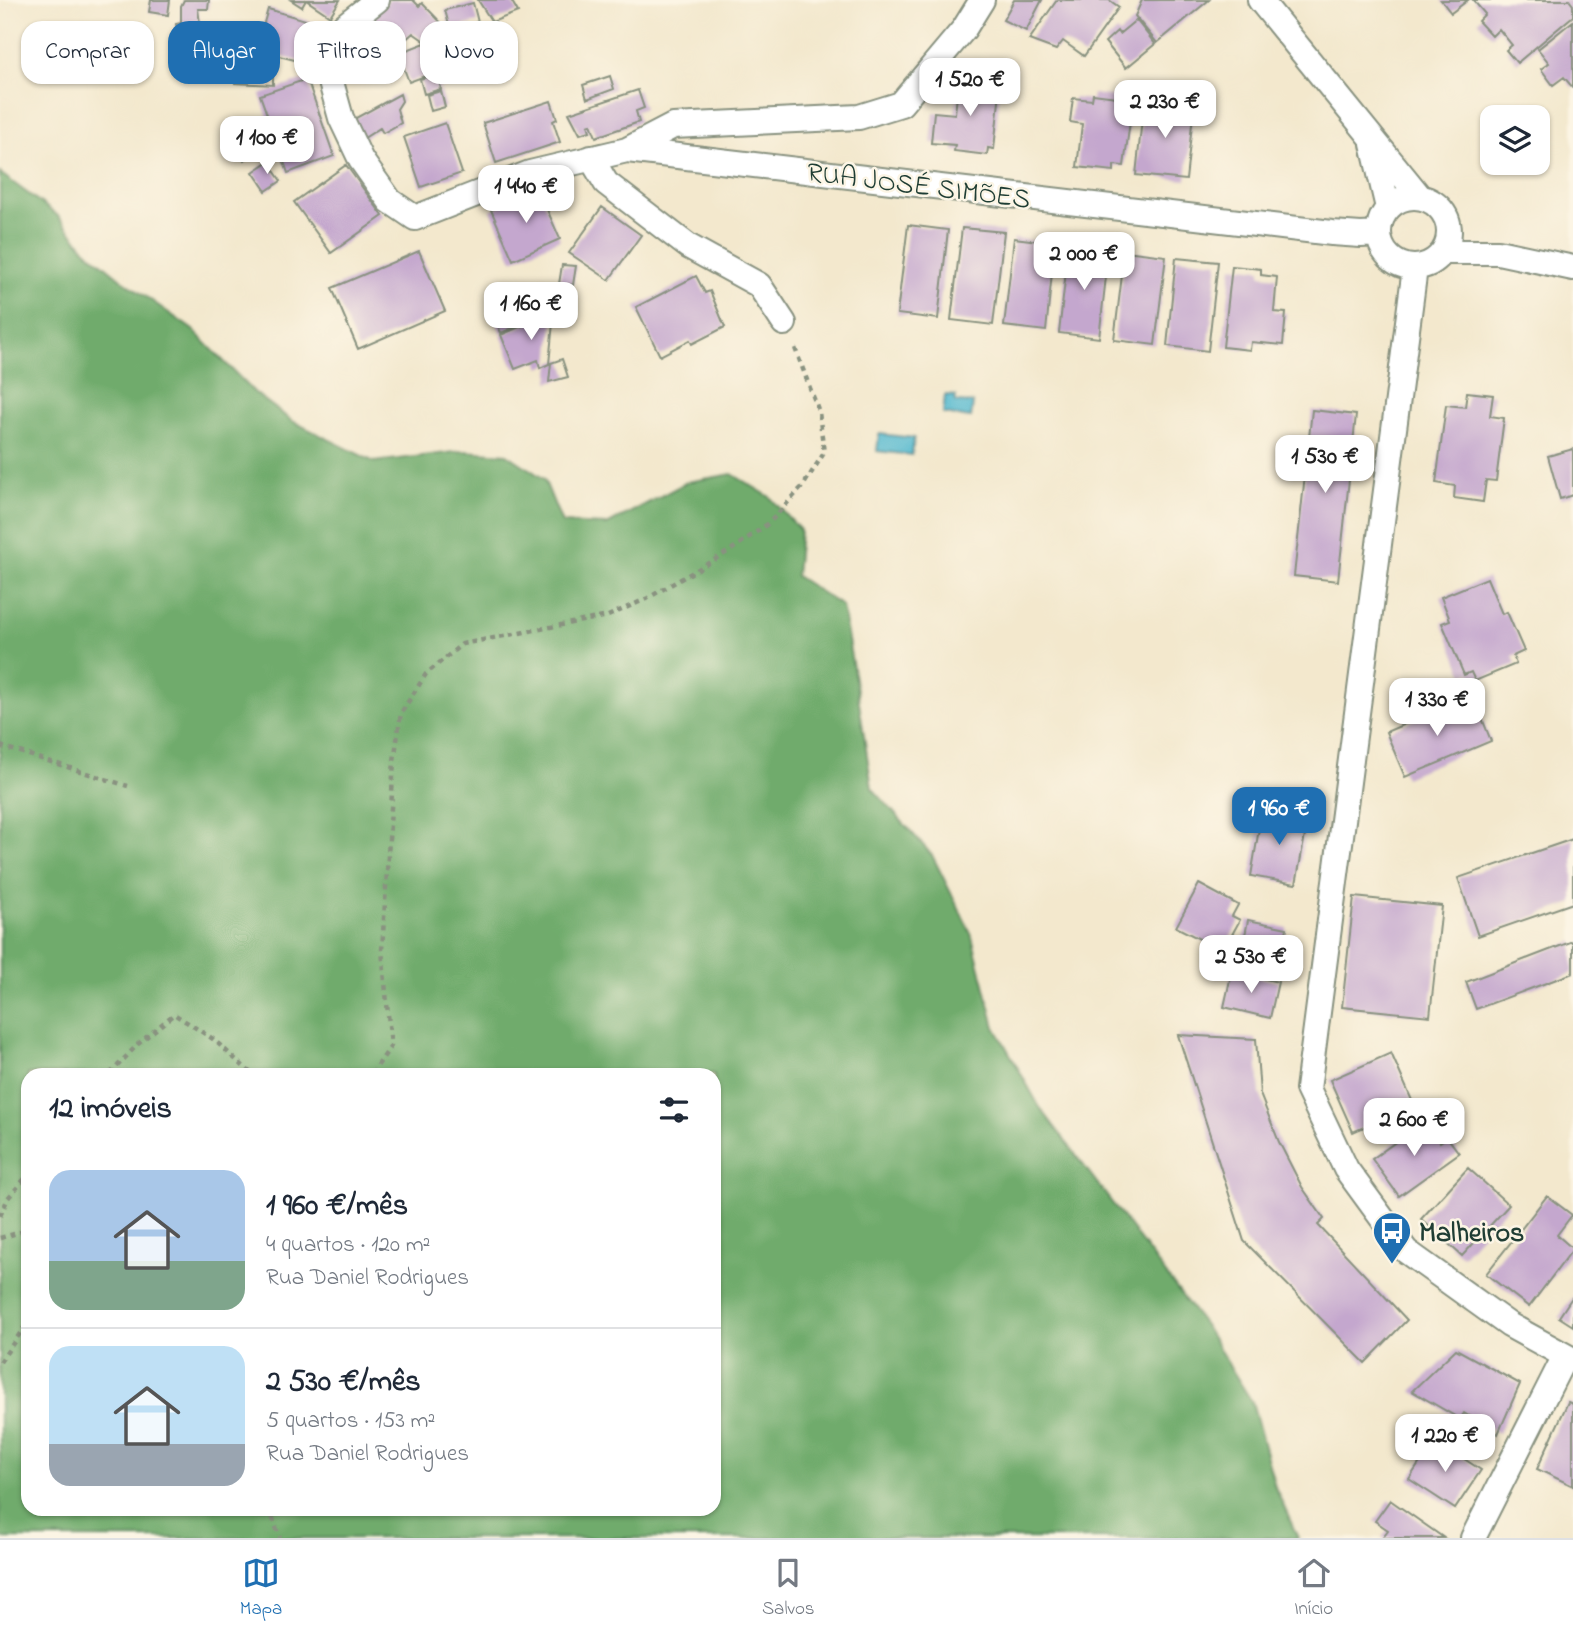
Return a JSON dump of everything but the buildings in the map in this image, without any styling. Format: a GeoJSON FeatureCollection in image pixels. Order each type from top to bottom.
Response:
{"type":"FeatureCollection","features":[{"type":"Feature","properties":{"kind":"street"},"geometry":{"type":"LineString","coordinates":[[377,0],[344,26],[329,75],[341,118],[356,149],[390,201],[415,218],[530,173],[627,150],[673,126],[859,117],[901,104],[964,29],[982,0]]}},
{"type":"Feature","properties":{"kind":"street"},"geometry":{"type":"LineString","coordinates":[[1260,0],[1420,197]]}},
{"type":"Feature","properties":{"kind":"street"},"geometry":{"type":"LineString","coordinates":[[1372,140],[1388,208]]}},
{"type":"Feature","properties":{"kind":"street","name":"RUA JOSÉ SIMÕES"},"geometry":{"type":"LineString","coordinates":[[627,150],[1332,233],[1378,234]]}},
{"type":"Feature","properties":{"kind":"street"},"geometry":{"type":"LineString","coordinates":[[591,158],[606,183],[688,246],[759,285],[784,323]]}},
{"type":"Feature","properties":{"kind":"street"},"geometry":{"type":"LineString","coordinates":[[1408,197],[1420,197],[1432,201],[1441,209],[1447,220],[1449,236],[1443,252],[1431,263],[1415,268],[1397,264],[1384,251],[1378,234],[1380,220],[1388,208],[1408,197]]}},
{"type":"Feature","properties":{"kind":"street"},"geometry":{"type":"LineString","coordinates":[[1447,220],[1498,252]]}},
{"type":"Feature","properties":{"kind":"street"},"geometry":{"type":"LineString","coordinates":[[1443,252],[1498,252],[1573,268]]}},
{"type":"Feature","properties":{"kind":"street"},"geometry":{"type":"LineString","coordinates":[[1415,268],[1308,1089],[1346,1169],[1406,1251],[1509,1325],[1569,1358],[1473,1538]]}},
{"type":"Feature","properties":{"kind":"path"},"geometry":{"type":"LineString","coordinates":[[376,1068],[390,1046],[382,950],[394,761],[401,713],[426,674],[462,644],[608,616],[648,598],[720,557],[769,523],[803,486],[824,453],[819,412],[804,368],[784,323]]}},
{"type":"Feature","properties":{"kind":"path"},"geometry":{"type":"LineString","coordinates":[[0,746],[128,786]]}},
{"type":"Feature","properties":{"kind":"path"},"geometry":{"type":"LineString","coordinates":[[116,1068],[138,1044],[174,1014],[213,1038],[246,1068]]}},
{"type":"Feature","properties":{"kind":"path"},"geometry":{"type":"LineString","coordinates":[[0,1216],[8,1198],[21,1183]]}},
{"type":"Feature","properties":{"kind":"path"},"geometry":{"type":"LineString","coordinates":[[0,1238],[21,1232]]}},
{"type":"Feature","properties":{"kind":"path"},"geometry":{"type":"LineString","coordinates":[[0,1362],[21,1332]]}},
{"type":"Feature","properties":{"kind":"path"},"geometry":{"type":"LineString","coordinates":[[272,1516],[279,1538]]}},
{"type":"Feature","properties":{"kind":"green space"},"geometry":{"type":"Polygon","coordinates":[[[0,173],[57,215],[86,250],[121,279],[193,330],[255,393],[292,421],[374,462],[463,451],[507,454],[544,479],[562,523],[607,525],[687,482],[732,474],[770,497],[800,530],[796,576],[842,606],[872,788],[932,855],[971,933],[995,1027],[1039,1106],[1204,1325],[1252,1402],[1275,1487],[1298,1538],[0,1538],[0,173]]]}},
{"type":"Feature","properties":{"kind":"water"},"geometry":{"type":"Polygon","coordinates":[[[945,395],[956,396],[955,402],[973,403],[971,418],[943,414],[945,395]]]}},
{"type":"Feature","properties":{"kind":"water"},"geometry":{"type":"Polygon","coordinates":[[[879,434],[914,438],[912,455],[877,451],[879,434]]]}},
{"type":"Feature","properties":{"kind":"place","name":"Malheiros"},"geometry":{"type":"Point","coordinates":[1392,1265]}}]}
